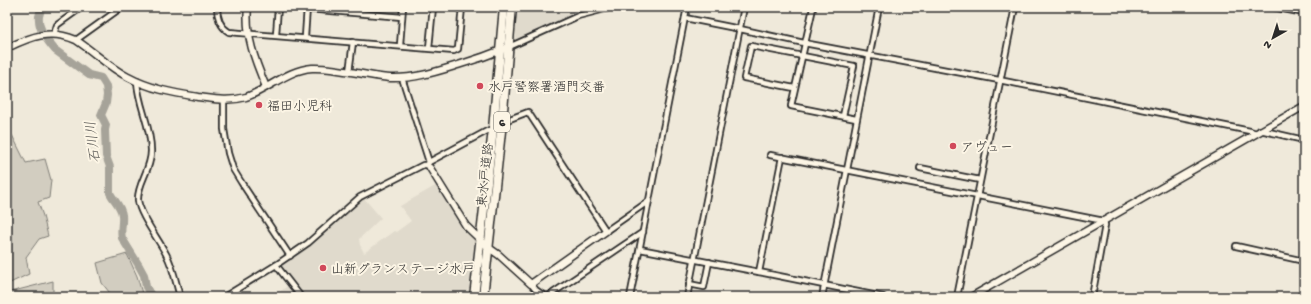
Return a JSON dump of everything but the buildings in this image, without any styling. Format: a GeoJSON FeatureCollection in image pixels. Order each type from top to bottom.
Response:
{"type":"FeatureCollection","features":[{"type":"Feature","properties":{"kind":"highway","name":"東水戸道路"},"geometry":{"type":"LineString","coordinates":[[474,297],[493,129],[504,7]]}},
{"type":"Feature","properties":{"kind":"highway","name":"東水戸道路"},"geometry":{"type":"LineString","coordinates":[[483,297],[502,122],[512,7]]}},
{"type":"Feature","properties":{"kind":"street"},"geometry":{"type":"LineString","coordinates":[[53,34],[57,25],[82,7]]}},
{"type":"Feature","properties":{"kind":"street"},"geometry":{"type":"LineString","coordinates":[[76,40],[122,7]]}},
{"type":"Feature","properties":{"kind":"street"},"geometry":{"type":"LineString","coordinates":[[217,7],[217,16],[225,30],[229,32],[400,45],[454,51],[458,49],[462,7]]}},
{"type":"Feature","properties":{"kind":"street"},"geometry":{"type":"LineString","coordinates":[[248,7],[249,42],[266,87]]}},
{"type":"Feature","properties":{"kind":"street"},"geometry":{"type":"LineString","coordinates":[[276,35],[278,7]]}},
{"type":"Feature","properties":{"kind":"street"},"geometry":{"type":"LineString","coordinates":[[400,45],[403,7]]}},
{"type":"Feature","properties":{"kind":"street"},"geometry":{"type":"LineString","coordinates":[[429,48],[433,7]]}},
{"type":"Feature","properties":{"kind":"street"},"geometry":{"type":"LineString","coordinates":[[7,48],[38,35],[53,34],[70,37],[137,82],[162,90],[224,100],[247,96],[289,74],[302,70],[320,68],[402,78],[427,75],[500,50],[578,16],[613,7]]}},
{"type":"Feature","properties":{"kind":"street"},"geometry":{"type":"LineString","coordinates":[[630,297],[687,7]]}},
{"type":"Feature","properties":{"kind":"street"},"geometry":{"type":"LineString","coordinates":[[687,297],[744,7]]}},
{"type":"Feature","properties":{"kind":"street"},"geometry":{"type":"LineString","coordinates":[[822,297],[879,7]]}},
{"type":"Feature","properties":{"kind":"street"},"geometry":{"type":"LineString","coordinates":[[957,297],[1014,7]]}},
{"type":"Feature","properties":{"kind":"street"},"geometry":{"type":"LineString","coordinates":[[1273,7],[1304,13]]}},
{"type":"Feature","properties":{"kind":"street"},"geometry":{"type":"LineString","coordinates":[[305,37],[307,8],[402,17]]}},
{"type":"Feature","properties":{"kind":"street"},"geometry":{"type":"LineString","coordinates":[[813,8],[791,106],[856,118]]}},
{"type":"Feature","properties":{"kind":"street"},"geometry":{"type":"LineString","coordinates":[[685,18],[804,43],[1304,140]]}},
{"type":"Feature","properties":{"kind":"street"},"geometry":{"type":"LineString","coordinates":[[349,72],[352,42]]}},
{"type":"Feature","properties":{"kind":"street"},"geometry":{"type":"LineString","coordinates":[[794,88],[744,78],[751,46],[854,66],[843,116]]}},
{"type":"Feature","properties":{"kind":"street"},"geometry":{"type":"LineString","coordinates":[[402,78],[428,165],[466,226],[536,290],[547,297],[643,232]]}},
{"type":"Feature","properties":{"kind":"street"},"geometry":{"type":"LineString","coordinates":[[137,82],[152,151],[151,159],[138,200],[148,223],[167,255],[180,297]]}},
{"type":"Feature","properties":{"kind":"street"},"geometry":{"type":"LineString","coordinates":[[224,100],[225,135],[228,153],[233,169],[290,256]]}},
{"type":"Feature","properties":{"kind":"street"},"geometry":{"type":"LineString","coordinates":[[971,297],[1304,106]]}},
{"type":"Feature","properties":{"kind":"street"},"geometry":{"type":"LineString","coordinates":[[502,122],[528,112],[606,231]]}},
{"type":"Feature","properties":{"kind":"street"},"geometry":{"type":"LineString","coordinates":[[224,297],[290,256],[308,243],[360,196],[423,165],[428,165],[493,129]]}},
{"type":"Feature","properties":{"kind":"street"},"geometry":{"type":"LineString","coordinates":[[770,155],[1104,221]]}},
{"type":"Feature","properties":{"kind":"street"},"geometry":{"type":"LineString","coordinates":[[759,272],[782,157]]}},
{"type":"Feature","properties":{"kind":"street"},"geometry":{"type":"LineString","coordinates":[[920,168],[980,180]]}},
{"type":"Feature","properties":{"kind":"street"},"geometry":{"type":"LineString","coordinates":[[531,284],[649,201]]}},
{"type":"Feature","properties":{"kind":"street"},"geometry":{"type":"LineString","coordinates":[[1092,297],[1105,225],[1104,221]]}},
{"type":"Feature","properties":{"kind":"street"},"geometry":{"type":"LineString","coordinates":[[1236,246],[1304,261]]}},
{"type":"Feature","properties":{"kind":"street"},"geometry":{"type":"LineString","coordinates":[[640,249],[883,297]]}},
{"type":"Feature","properties":{"kind":"street"},"geometry":{"type":"LineString","coordinates":[[689,284],[704,287],[709,262]]}},
{"type":"Feature","properties":{"kind":"street"},"geometry":{"type":"LineString","coordinates":[[276,265],[301,297]]}},
{"type":"Feature","properties":{"kind":"shaded area"},"geometry":{"type":"Polygon","coordinates":[[[517,7],[577,7],[579,14],[515,42],[517,7]]]}},
{"type":"Feature","properties":{"kind":"shaded area"},"geometry":{"type":"Polygon","coordinates":[[[12,135],[26,163],[45,159],[51,180],[49,198],[38,202],[48,236],[39,239],[26,257],[29,274],[10,283],[10,292],[53,281],[53,297],[7,297],[7,136],[12,135]]]}},
{"type":"Feature","properties":{"kind":"shaded area"},"geometry":{"type":"Polygon","coordinates":[[[437,185],[462,228],[470,236],[475,238],[468,297],[272,297],[292,283],[281,269],[283,263],[311,244],[363,197],[381,218],[359,239],[364,253],[394,231],[396,232],[411,221],[400,206],[437,185]]]}},
{"type":"Feature","properties":{"kind":"shaded area"},"geometry":{"type":"Polygon","coordinates":[[[127,254],[137,276],[143,297],[113,297],[102,283],[97,263],[127,254]]]}},
{"type":"Feature","properties":{"kind":"shaded area"},"geometry":{"type":"Polygon","coordinates":[[[530,288],[543,297],[519,297],[530,288]]]}},
{"type":"Feature","properties":{"kind":"waterway","name":"石川川"},"geometry":{"type":"LineString","coordinates":[[41,7],[39,24],[55,50],[89,75],[101,78],[106,86],[106,103],[101,115],[106,125],[106,156],[110,167],[110,193],[119,206],[121,212],[122,238],[144,275],[146,287],[152,297]]}},
{"type":"Feature","properties":{"kind":"place","name":"水戸警察署酒門交番"},"geometry":{"type":"Point","coordinates":[480,86]}},
{"type":"Feature","properties":{"kind":"place","name":"福田小児科"},"geometry":{"type":"Point","coordinates":[259,105]}},
{"type":"Feature","properties":{"kind":"place","name":"アヴュー"},"geometry":{"type":"Point","coordinates":[953,146]}},
{"type":"Feature","properties":{"kind":"place","name":"山新グランステージ水戸"},"geometry":{"type":"Point","coordinates":[323,268]}}]}
